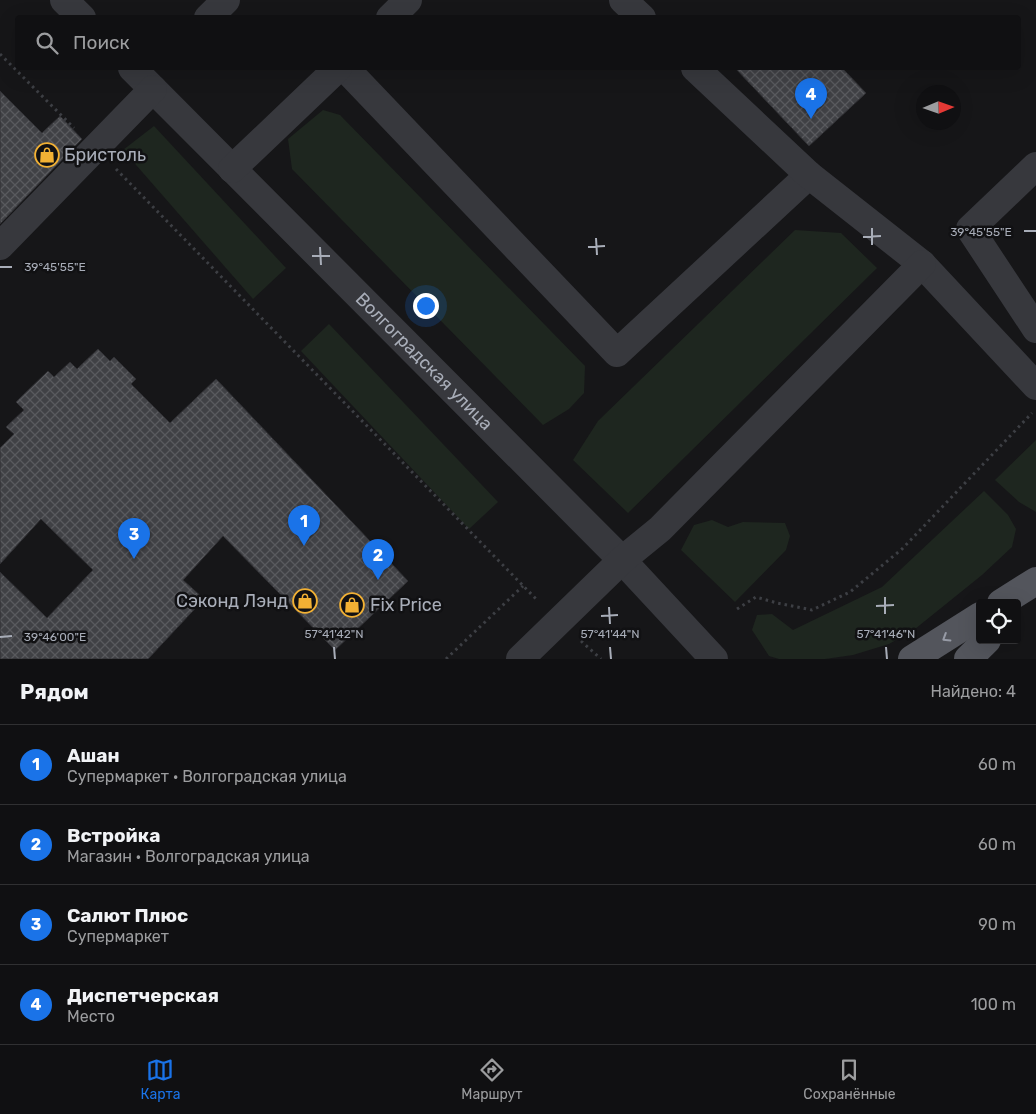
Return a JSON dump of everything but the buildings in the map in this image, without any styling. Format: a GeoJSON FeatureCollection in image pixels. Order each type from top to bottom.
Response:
{"type":"FeatureCollection","features":[{"type":"Feature","properties":{"kind":"main road"},"geometry":{"type":"LineString","coordinates":[[1007,599],[1036,581]]}},
{"type":"Feature","properties":{"kind":"main road"},"geometry":{"type":"LineString","coordinates":[[1021,607],[1036,593]]}},
{"type":"Feature","properties":{"kind":"main road"},"geometry":{"type":"LineString","coordinates":[[912,659],[976,619]]}},
{"type":"Feature","properties":{"kind":"main road"},"geometry":{"type":"LineString","coordinates":[[968,659],[983,644]]}},
{"type":"Feature","properties":{"kind":"street"},"geometry":{"type":"LineString","coordinates":[[64,0],[79,15]]}},
{"type":"Feature","properties":{"kind":"street"},"geometry":{"type":"LineString","coordinates":[[211,15],[226,0]]}},
{"type":"Feature","properties":{"kind":"street"},"geometry":{"type":"LineString","coordinates":[[393,15],[408,0]]}},
{"type":"Feature","properties":{"kind":"street"},"geometry":{"type":"LineString","coordinates":[[623,0],[639,15]]}},
{"type":"Feature","properties":{"kind":"street"},"geometry":{"type":"LineString","coordinates":[[232,169],[336,70]]}},
{"type":"Feature","properties":{"kind":"street"},"geometry":{"type":"LineString","coordinates":[[348,70],[617,353],[809,175]]}},
{"type":"Feature","properties":{"kind":"street"},"geometry":{"type":"LineString","coordinates":[[697,70],[809,175],[922,264],[1036,386]]}},
{"type":"Feature","properties":{"kind":"street"},"geometry":{"type":"LineString","coordinates":[[0,246],[95,148],[148,76]]}},
{"type":"Feature","properties":{"kind":"street","name":"Волгоградская улица"},"geometry":{"type":"LineString","coordinates":[[148,76],[232,169],[622,560],[714,659]]}},
{"type":"Feature","properties":{"kind":"street"},"geometry":{"type":"LineString","coordinates":[[1036,166],[970,229],[1036,329]]}},
{"type":"Feature","properties":{"kind":"street"},"geometry":{"type":"LineString","coordinates":[[520,659],[622,560],[667,522],[922,264]]}},
{"type":"Feature","properties":{"kind":"street"},"geometry":{"type":"LineString","coordinates":[[1018,366],[1036,345]]}},
{"type":"Feature","properties":{"kind":"path"},"geometry":{"type":"LineString","coordinates":[[0,54],[15,69]]}},
{"type":"Feature","properties":{"kind":"path"},"geometry":{"type":"LineString","coordinates":[[16,70],[95,148],[559,622]]}},
{"type":"Feature","properties":{"kind":"path"},"geometry":{"type":"LineString","coordinates":[[737,609],[756,597],[777,604],[812,610],[850,592],[902,549],[1036,409]]}},
{"type":"Feature","properties":{"kind":"path"},"geometry":{"type":"LineString","coordinates":[[446,659],[523,586]]}},
{"type":"Feature","properties":{"kind":"shaded area"},"geometry":{"type":"Polygon","coordinates":[[[323,110],[340,115],[585,366],[584,393],[569,409],[543,425],[292,169],[288,139],[323,110]]]}},
{"type":"Feature","properties":{"kind":"shaded area"},"geometry":{"type":"Polygon","coordinates":[[[154,126],[286,268],[253,299],[123,150],[154,126]]]}},
{"type":"Feature","properties":{"kind":"shaded area"},"geometry":{"type":"Polygon","coordinates":[[[795,230],[841,233],[877,268],[628,513],[573,460],[598,421],[795,230]]]}},
{"type":"Feature","properties":{"kind":"shaded area"},"geometry":{"type":"Polygon","coordinates":[[[329,324],[498,502],[469,529],[301,351],[329,324]]]}},
{"type":"Feature","properties":{"kind":"shaded area"},"geometry":{"type":"Polygon","coordinates":[[[1036,440],[1036,512],[1019,502],[995,480],[1036,440]]]}},
{"type":"Feature","properties":{"kind":"shaded area"},"geometry":{"type":"Polygon","coordinates":[[[984,491],[1008,515],[1016,529],[1012,547],[982,575],[915,629],[889,644],[853,655],[825,659],[779,659],[769,656],[752,630],[757,615],[772,614],[793,630],[882,587],[984,491]]]}},
{"type":"Feature","properties":{"kind":"shaded area"},"geometry":{"type":"Polygon","coordinates":[[[712,520],[728,527],[743,522],[785,523],[790,536],[786,550],[735,602],[681,550],[694,525],[712,520]]]}},
{"type":"Feature","properties":{"kind":"place","name":"Диспетчерская"},"geometry":{"type":"Point","coordinates":[811,119]}},
{"type":"Feature","properties":{"kind":"place","name":"Бристоль"},"geometry":{"type":"Point","coordinates":[47,155]}},
{"type":"Feature","properties":{"kind":"place","name":"Ашан"},"geometry":{"type":"Point","coordinates":[304,546]}},
{"type":"Feature","properties":{"kind":"place","name":"Салют Плюс"},"geometry":{"type":"Point","coordinates":[134,559]}},
{"type":"Feature","properties":{"kind":"place","name":"Встройка"},"geometry":{"type":"Point","coordinates":[378,580]}},
{"type":"Feature","properties":{"kind":"place","name":"Сэконд Лэнд"},"geometry":{"type":"Point","coordinates":[305,601]}},
{"type":"Feature","properties":{"kind":"place","name":"Fix Price"},"geometry":{"type":"Point","coordinates":[352,605]}}]}
